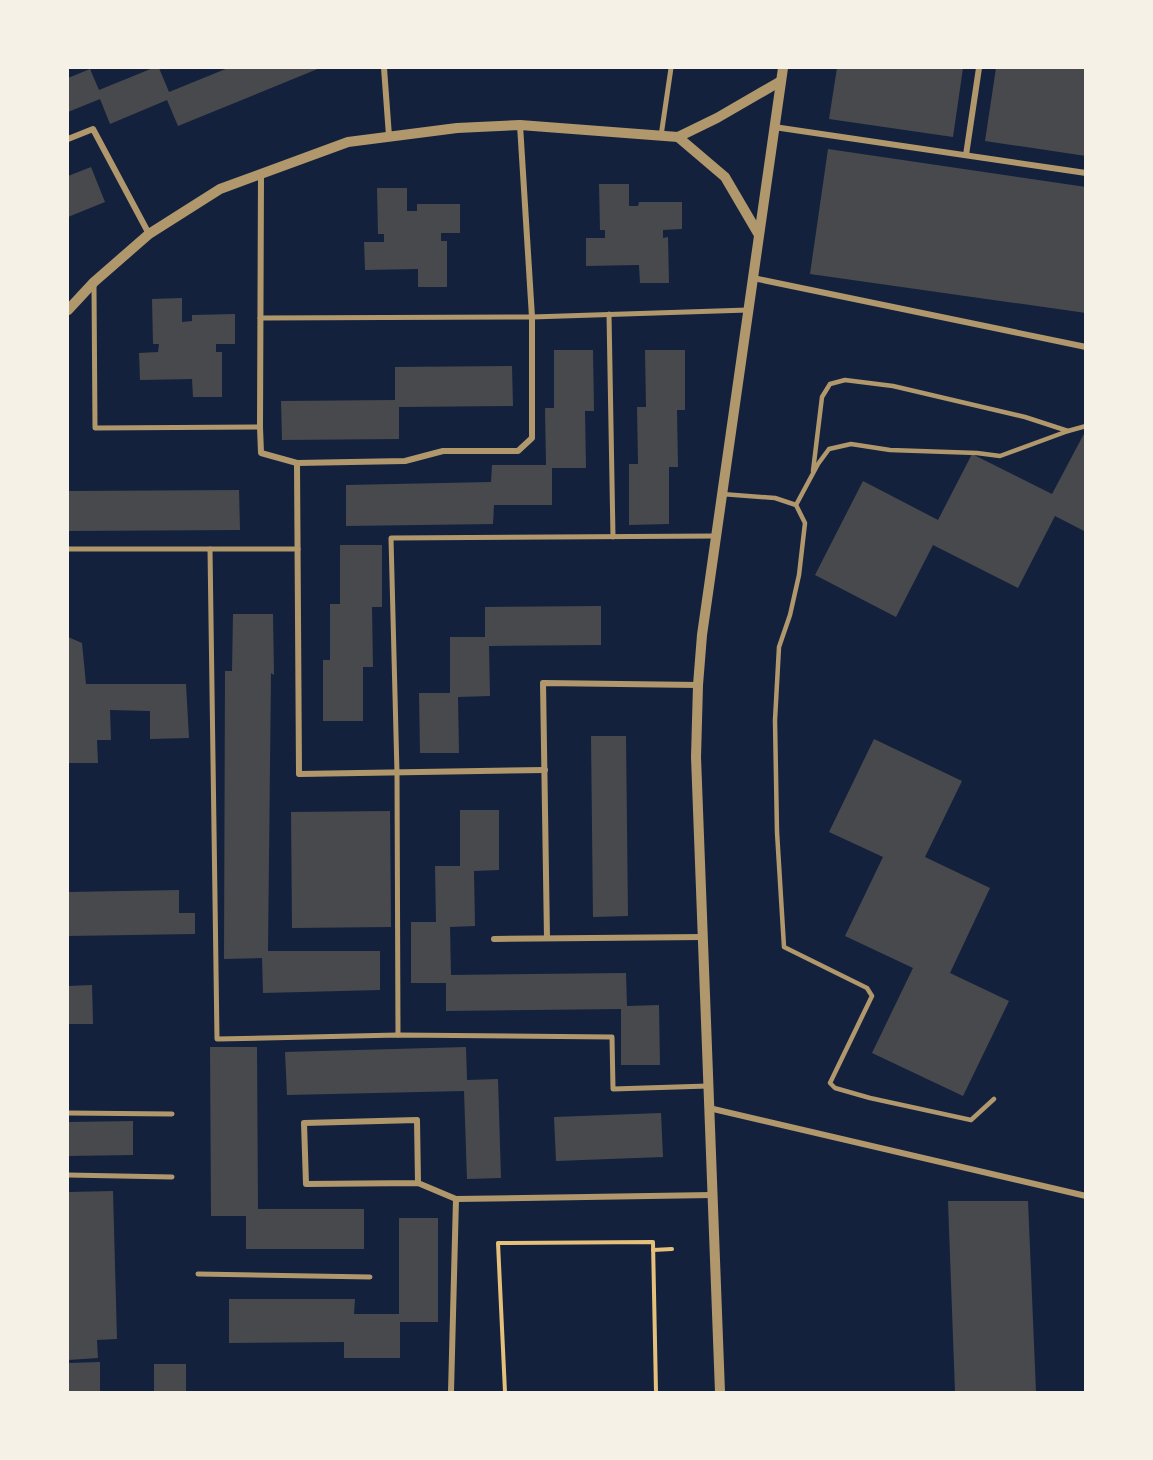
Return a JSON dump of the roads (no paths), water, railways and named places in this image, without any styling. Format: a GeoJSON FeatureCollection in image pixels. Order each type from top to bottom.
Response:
{"type":"FeatureCollection","features":[{"type":"Feature","properties":{"kind":"street"},"geometry":{"type":"LineString","coordinates":[[384,68],[389,136]]}},
{"type":"Feature","properties":{"kind":"street"},"geometry":{"type":"LineString","coordinates":[[661,136],[671,68]]}},
{"type":"Feature","properties":{"kind":"street"},"geometry":{"type":"LineString","coordinates":[[720,1392],[696,757],[698,684],[702,635],[783,68]]}},
{"type":"Feature","properties":{"kind":"street"},"geometry":{"type":"LineString","coordinates":[[966,155],[979,68]]}},
{"type":"Feature","properties":{"kind":"street"},"geometry":{"type":"LineString","coordinates":[[68,310],[94,282],[149,234],[220,189],[348,142],[457,128],[520,124],[678,137],[717,118],[781,81]]}},
{"type":"Feature","properties":{"kind":"street"},"geometry":{"type":"LineString","coordinates":[[261,174],[261,453],[297,463],[405,461],[443,451],[518,451],[532,438],[532,317],[520,124]]}},
{"type":"Feature","properties":{"kind":"street"},"geometry":{"type":"LineString","coordinates":[[774,127],[1086,173]]}},
{"type":"Feature","properties":{"kind":"street"},"geometry":{"type":"LineString","coordinates":[[68,139],[93,129],[149,234]]}},
{"type":"Feature","properties":{"kind":"street"},"geometry":{"type":"LineString","coordinates":[[678,137],[725,177],[759,235]]}},
{"type":"Feature","properties":{"kind":"street"},"geometry":{"type":"LineString","coordinates":[[753,278],[1086,347]]}},
{"type":"Feature","properties":{"kind":"street"},"geometry":{"type":"LineString","coordinates":[[94,282],[95,428],[260,427]]}},
{"type":"Feature","properties":{"kind":"street"},"geometry":{"type":"LineString","coordinates":[[260,318],[532,317],[748,310]]}},
{"type":"Feature","properties":{"kind":"street"},"geometry":{"type":"LineString","coordinates":[[609,314],[613,537]]}},
{"type":"Feature","properties":{"kind":"street"},"geometry":{"type":"LineString","coordinates":[[297,463],[299,774],[545,770]]}},
{"type":"Feature","properties":{"kind":"street"},"geometry":{"type":"LineString","coordinates":[[398,1035],[397,773],[391,538],[716,536]]}},
{"type":"Feature","properties":{"kind":"street"},"geometry":{"type":"LineString","coordinates":[[68,549],[297,549]]}},
{"type":"Feature","properties":{"kind":"street"},"geometry":{"type":"LineString","coordinates":[[210,549],[217,1039],[398,1035],[612,1037],[613,1089],[708,1086]]}},
{"type":"Feature","properties":{"kind":"street"},"geometry":{"type":"LineString","coordinates":[[548,938],[543,683],[698,684]]}},
{"type":"Feature","properties":{"kind":"street"},"geometry":{"type":"LineString","coordinates":[[494,939],[703,937]]}},
{"type":"Feature","properties":{"kind":"street"},"geometry":{"type":"LineString","coordinates":[[709,1108],[1086,1196]]}},
{"type":"Feature","properties":{"kind":"street"},"geometry":{"type":"LineString","coordinates":[[68,1113],[172,1114]]}},
{"type":"Feature","properties":{"kind":"street"},"geometry":{"type":"LineString","coordinates":[[418,1183],[417,1120],[304,1123],[306,1184],[418,1183],[456,1199],[712,1195]]}},
{"type":"Feature","properties":{"kind":"street"},"geometry":{"type":"LineString","coordinates":[[68,1175],[172,1177]]}},
{"type":"Feature","properties":{"kind":"street"},"geometry":{"type":"LineString","coordinates":[[451,1392],[456,1199]]}},
{"type":"Feature","properties":{"kind":"street"},"geometry":{"type":"LineString","coordinates":[[198,1274],[370,1277]]}},
{"type":"Feature","properties":{"kind":"lane"},"geometry":{"type":"LineString","coordinates":[[813,471],[822,397],[830,384],[845,380],[893,386],[1025,417],[1068,431]]}},
{"type":"Feature","properties":{"kind":"lane"},"geometry":{"type":"LineString","coordinates":[[796,505],[813,471],[829,449],[851,444],[890,450],[1000,456],[1086,426]]}},
{"type":"Feature","properties":{"kind":"lane"},"geometry":{"type":"LineString","coordinates":[[722,494],[775,498],[796,505],[805,523],[799,575],[780,647],[775,720],[777,832],[784,947],[867,988],[872,996],[830,1083],[835,1088],[870,1098],[970,1120],[994,1099]]}}]}
